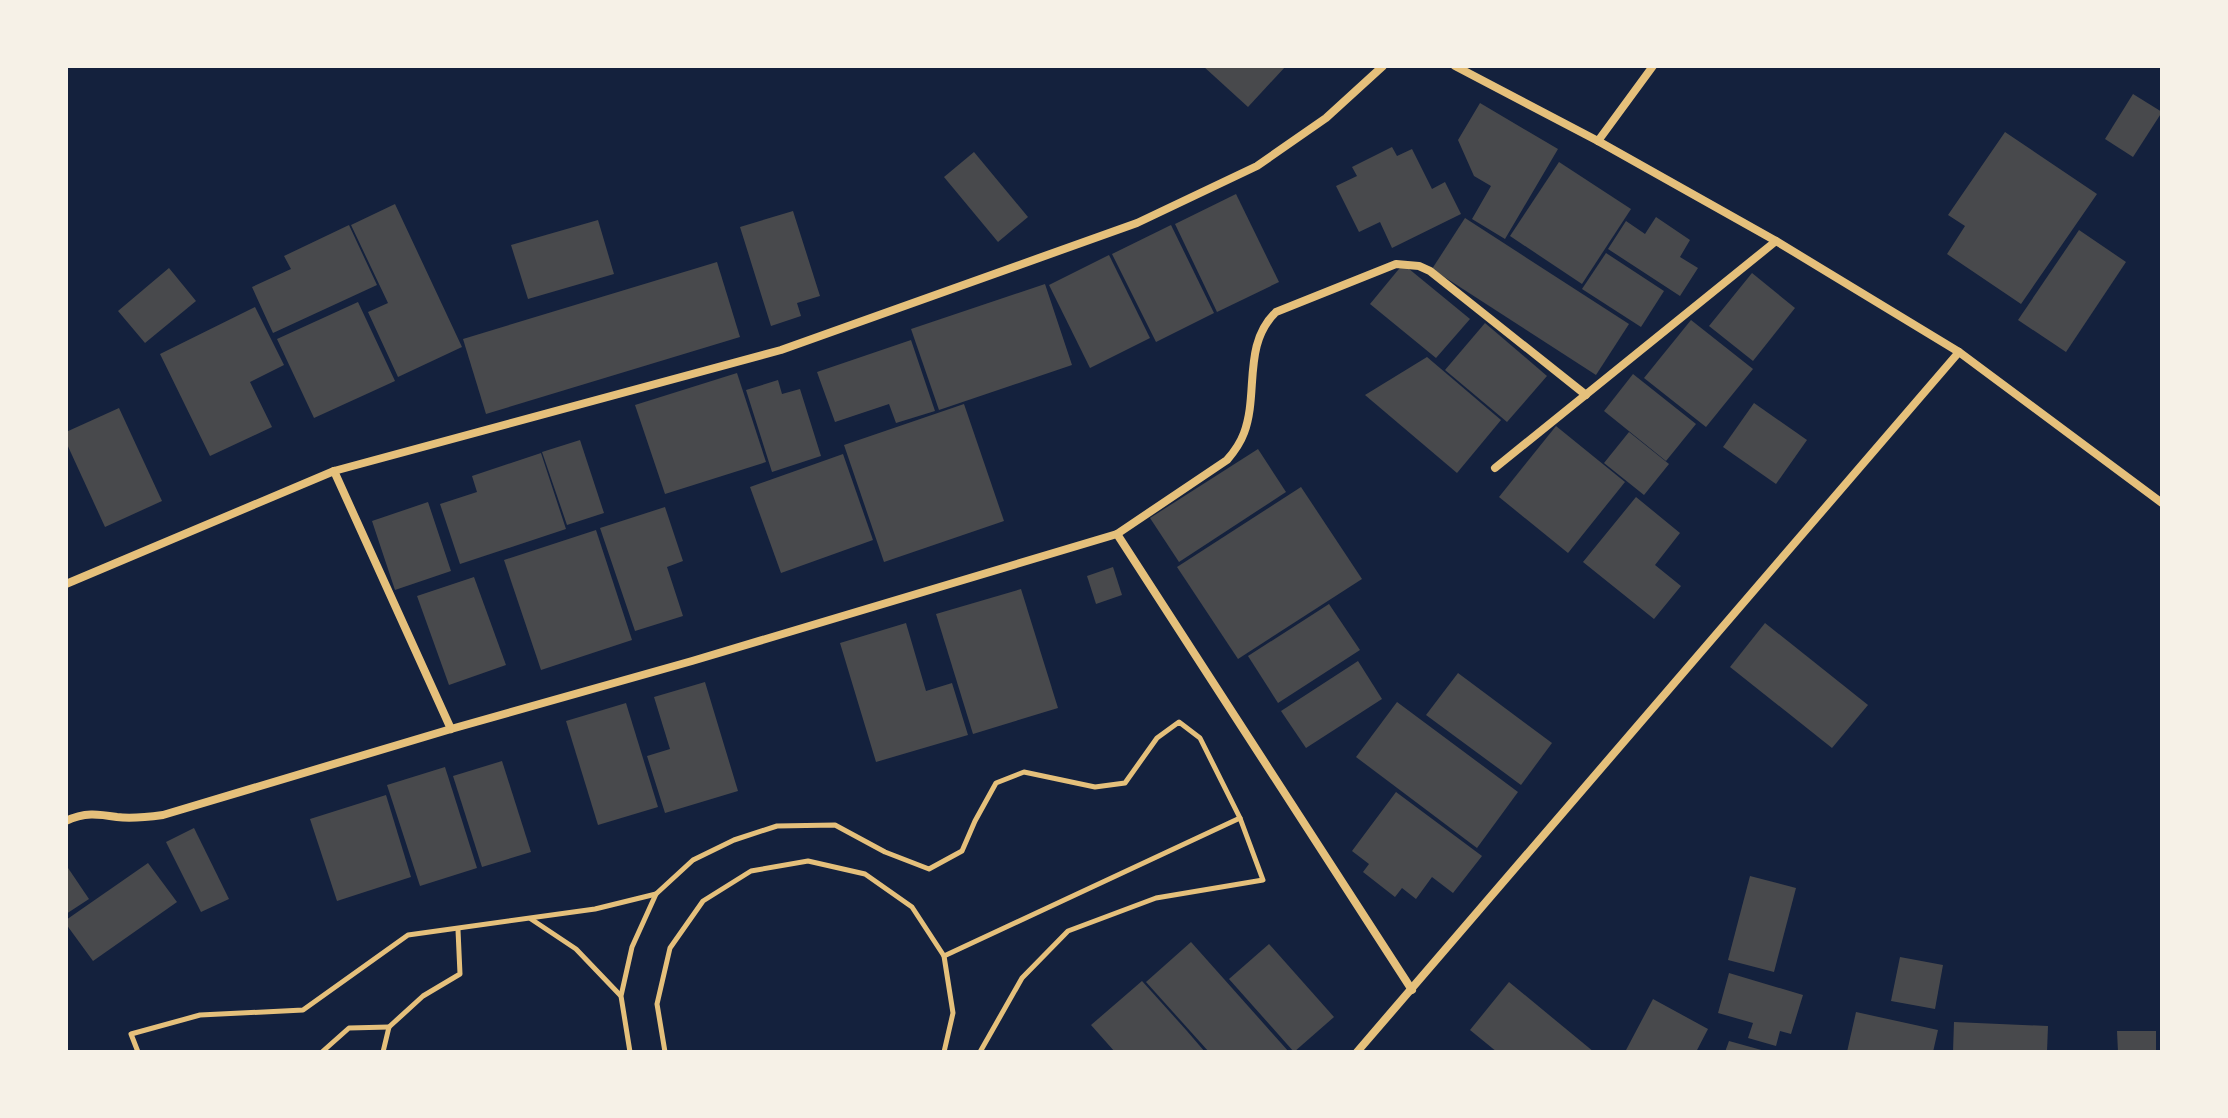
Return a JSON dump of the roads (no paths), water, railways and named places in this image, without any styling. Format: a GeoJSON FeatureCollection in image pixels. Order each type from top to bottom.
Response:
{"type":"FeatureCollection","features":[{"type":"Feature","properties":{"kind":"street"},"geometry":{"type":"LineString","coordinates":[[66,584],[334,471],[781,350],[1137,223],[1257,166],[1326,118],[1383,66]]}},
{"type":"Feature","properties":{"kind":"street"},"geometry":{"type":"LineString","coordinates":[[1455,66],[1598,141],[1776,241],[1959,352],[2162,503]]}},
{"type":"Feature","properties":{"kind":"street"},"geometry":{"type":"LineString","coordinates":[[1598,141],[1653,66]]}},
{"type":"Feature","properties":{"kind":"street"},"geometry":{"type":"LineString","coordinates":[[1495,468],[1776,241]]}},
{"type":"Feature","properties":{"kind":"street"},"geometry":{"type":"LineString","coordinates":[[66,821],[80,814],[103,813],[144,818],[163,815],[451,729],[708,657],[1117,534],[1227,460],[1237,448],[1248,417],[1255,349],[1267,321],[1276,312],[1396,264],[1419,266],[1430,271],[1586,395]]}},
{"type":"Feature","properties":{"kind":"street"},"geometry":{"type":"LineString","coordinates":[[1357,1052],[1959,352]]}},
{"type":"Feature","properties":{"kind":"street"},"geometry":{"type":"LineString","coordinates":[[334,471],[451,729]]}},
{"type":"Feature","properties":{"kind":"street"},"geometry":{"type":"LineString","coordinates":[[1117,534],[1412,990]]}}]}
